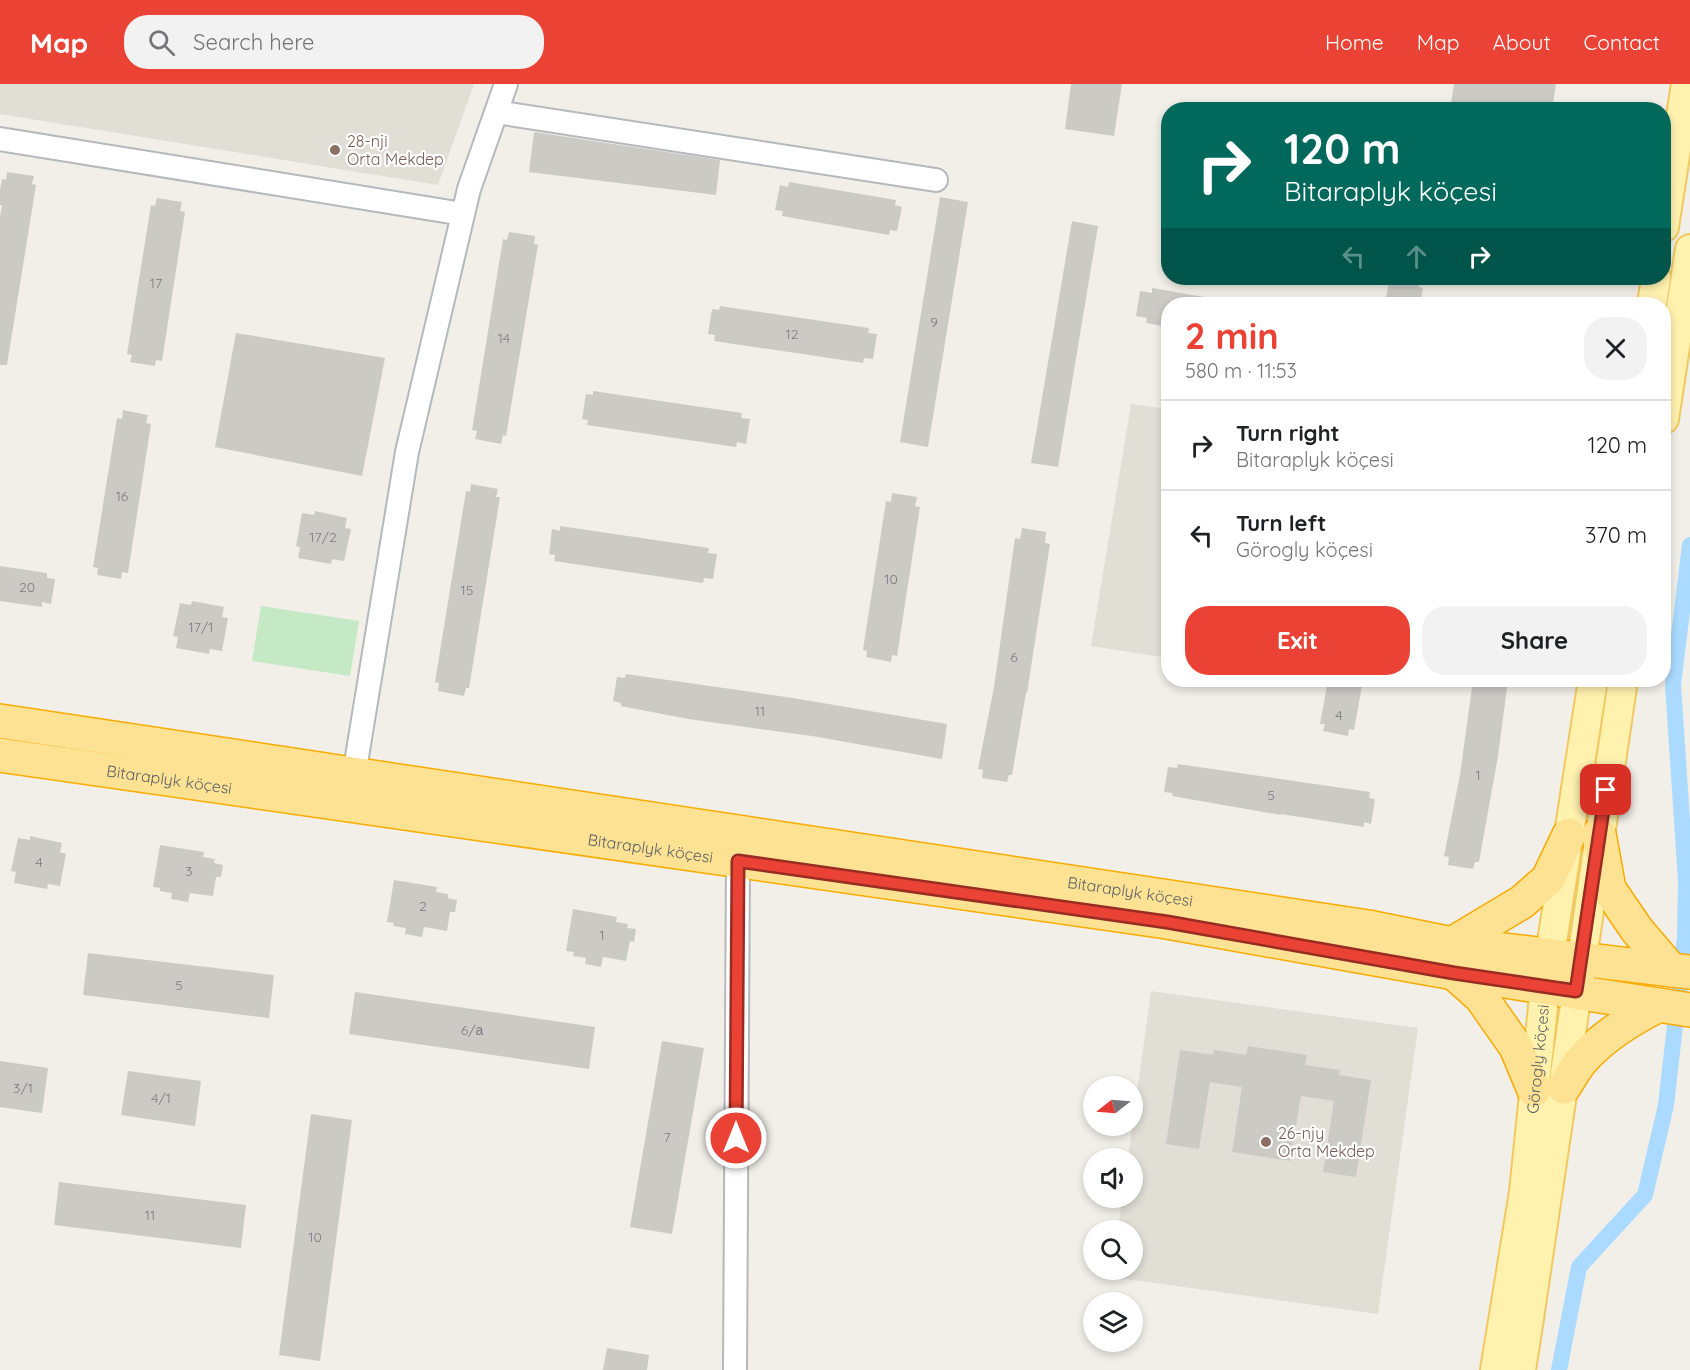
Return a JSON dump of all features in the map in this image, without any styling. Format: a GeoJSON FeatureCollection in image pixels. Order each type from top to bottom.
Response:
{"type":"FeatureCollection","features":[{"type":"Feature","properties":{"kind":"highway","name":"Bitaraplyk köçesi"},"geometry":{"type":"LineString","coordinates":[[0,721],[1368,927],[1453,959],[1560,989],[1658,1008]]}},
{"type":"Feature","properties":{"kind":"highway","name":"Bitaraplyk köçesi"},"geometry":{"type":"LineString","coordinates":[[0,755],[1167,922],[1453,959],[1565,957],[1666,965]]}},
{"type":"Feature","properties":{"kind":"highway"},"geometry":{"type":"LineString","coordinates":[[1658,1008],[1611,1034],[1549,1089],[1453,959],[1548,879],[1584,834],[1610,889],[1666,965]]}},
{"type":"Feature","properties":{"kind":"main road"},"geometry":{"type":"LineString","coordinates":[[1671,182],[1686,84]]}},
{"type":"Feature","properties":{"kind":"main road"},"geometry":{"type":"LineString","coordinates":[[1671,373],[1690,249]]}},
{"type":"Feature","properties":{"kind":"main road","name":"Görogly köçesi"},"geometry":{"type":"LineString","coordinates":[[1584,834],[1593,687]]}},
{"type":"Feature","properties":{"kind":"main road","name":"Görogly köçesi"},"geometry":{"type":"LineString","coordinates":[[1521,1370],[1560,989],[1584,834],[1621,687]]}},
{"type":"Feature","properties":{"kind":"main road","name":"Görogly köçesi"},"geometry":{"type":"LineString","coordinates":[[1495,1370],[1524,1192],[1549,1089]]}},
{"type":"Feature","properties":{"kind":"street"},"geometry":{"type":"LineString","coordinates":[[354,775],[406,453],[469,189],[506,84]]}},
{"type":"Feature","properties":{"kind":"street"},"geometry":{"type":"LineString","coordinates":[[496,112],[936,180]]}},
{"type":"Feature","properties":{"kind":"street"},"geometry":{"type":"LineString","coordinates":[[0,139],[463,214]]}},
{"type":"Feature","properties":{"kind":"street"},"geometry":{"type":"LineString","coordinates":[[735,1370],[738,861]]}},
{"type":"Feature","properties":{"kind":"shaded area","name":"28-nji Orta Mekdep"},"geometry":{"type":"Polygon","coordinates":[[[0,84],[474,84],[438,185],[0,114],[0,84]]]}},
{"type":"Feature","properties":{"kind":"shaded area"},"geometry":{"type":"Polygon","coordinates":[[[1131,404],[1161,408],[1161,657],[1091,646],[1131,404]]]}},
{"type":"Feature","properties":{"kind":"shaded area","name":"26-njy Orta Mekdep"},"geometry":{"type":"Polygon","coordinates":[[[1151,991],[1418,1028],[1378,1314],[1133,1280],[1143,1280],[1143,1220],[1119,1220],[1121,1208],[1143,1208],[1143,1148],[1129,1148],[1131,1136],[1143,1136],[1143,1076],[1139,1076],[1151,991]]]}},
{"type":"Feature","properties":{"kind":"green space"},"geometry":{"type":"Polygon","coordinates":[[[261,606],[359,621],[350,676],[252,661],[261,606]]]}},
{"type":"Feature","properties":{"kind":"building"},"geometry":{"type":"Polygon","coordinates":[[[1071,84],[1122,84],[1114,136],[1065,129],[1071,84]]]}},
{"type":"Feature","properties":{"kind":"building"},"geometry":{"type":"Polygon","coordinates":[[[1454,84],[1556,84],[1553,102],[1451,102],[1454,84]]]}},
{"type":"Feature","properties":{"kind":"building"},"geometry":{"type":"Polygon","coordinates":[[[534,132],[720,160],[716,195],[529,172],[534,132]]]}},
{"type":"Feature","properties":{"kind":"building"},"geometry":{"type":"Polygon","coordinates":[[[7,172],[34,176],[32,184],[36,185],[7,365],[0,365],[0,217],[2,205],[0,205],[0,190],[2,179],[6,180],[7,172]]]}},
{"type":"Feature","properties":{"kind":"building"},"geometry":{"type":"Polygon","coordinates":[[[789,182],[896,200],[895,205],[902,207],[897,231],[890,230],[889,235],[782,216],[783,211],[775,210],[780,185],[788,187],[789,182]]]}},
{"type":"Feature","properties":{"kind":"building"},"geometry":{"type":"Polygon","coordinates":[[[940,197],[968,202],[928,447],[900,442],[940,197]]]}},
{"type":"Feature","properties":{"kind":"building"},"geometry":{"type":"Polygon","coordinates":[[[157,198],[182,202],[180,211],[185,212],[162,361],[156,360],[155,366],[130,362],[132,355],[127,354],[151,205],[155,206],[157,198]]]}},
{"type":"Feature","properties":{"kind":"building"},"geometry":{"type":"Polygon","coordinates":[[[1072,221],[1098,226],[1058,467],[1031,463],[1072,221]]]}},
{"type":"Feature","properties":{"kind":"building"},"geometry":{"type":"Polygon","coordinates":[[[509,232],[535,236],[534,244],[538,245],[506,436],[503,435],[501,444],[475,439],[477,431],[472,430],[503,239],[507,240],[509,232]]]}},
{"type":"Feature","properties":{"kind":"building"},"geometry":{"type":"Polygon","coordinates":[[[1388,285],[1419,285],[1423,288],[1421,297],[1386,297],[1388,285]]]}},
{"type":"Feature","properties":{"kind":"building"},"geometry":{"type":"Polygon","coordinates":[[[1152,288],[1204,297],[1161,297],[1161,326],[1146,323],[1147,318],[1136,316],[1140,291],[1152,293],[1152,288]]]}},
{"type":"Feature","properties":{"kind":"building"},"geometry":{"type":"Polygon","coordinates":[[[720,306],[869,328],[868,333],[877,334],[873,359],[864,358],[863,363],[714,341],[715,335],[708,334],[712,309],[719,310],[720,306]]]}},
{"type":"Feature","properties":{"kind":"building"},"geometry":{"type":"Polygon","coordinates":[[[236,333],[385,358],[362,476],[215,447],[236,333]]]}},
{"type":"Feature","properties":{"kind":"building"},"geometry":{"type":"Polygon","coordinates":[[[593,391],[742,413],[741,418],[750,419],[746,444],[737,442],[736,447],[587,425],[588,420],[582,419],[586,394],[593,395],[593,391]]]}},
{"type":"Feature","properties":{"kind":"building"},"geometry":{"type":"Polygon","coordinates":[[[123,410],[148,415],[146,423],[151,424],[128,573],[122,572],[121,579],[97,575],[98,568],[93,567],[117,418],[122,419],[123,410]]]}},
{"type":"Feature","properties":{"kind":"building"},"geometry":{"type":"Polygon","coordinates":[[[471,484],[498,489],[496,497],[500,497],[469,688],[466,688],[464,696],[438,691],[439,683],[435,682],[466,491],[470,492],[471,484]]]}},
{"type":"Feature","properties":{"kind":"building"},"geometry":{"type":"Polygon","coordinates":[[[892,493],[917,497],[915,506],[920,507],[897,656],[892,655],[891,662],[866,657],[867,651],[863,650],[886,501],[891,502],[892,493]]]}},
{"type":"Feature","properties":{"kind":"building"},"geometry":{"type":"Polygon","coordinates":[[[315,511],[347,518],[345,528],[351,529],[344,561],[332,559],[331,564],[298,558],[300,547],[296,546],[302,513],[314,515],[315,511]]]}},
{"type":"Feature","properties":{"kind":"building"},"geometry":{"type":"Polygon","coordinates":[[[560,526],[709,548],[708,553],[717,554],[713,579],[704,578],[703,583],[554,561],[555,555],[549,554],[552,529],[560,531],[560,526]]]}},
{"type":"Feature","properties":{"kind":"building"},"geometry":{"type":"Polygon","coordinates":[[[1022,528],[1046,532],[1045,543],[1050,544],[1027,693],[1012,775],[1009,775],[1007,782],[982,778],[983,770],[978,769],[994,687],[1015,538],[1020,539],[1022,528]]]}},
{"type":"Feature","properties":{"kind":"building"},"geometry":{"type":"Polygon","coordinates":[[[0,566],[47,573],[47,578],[55,579],[51,604],[42,602],[42,607],[0,601],[0,566]]]}},
{"type":"Feature","properties":{"kind":"building"},"geometry":{"type":"Polygon","coordinates":[[[192,601],[224,607],[222,617],[228,618],[222,651],[210,649],[209,654],[176,648],[178,637],[173,636],[180,603],[191,605],[192,601]]]}},
{"type":"Feature","properties":{"kind":"building"},"geometry":{"type":"Polygon","coordinates":[[[626,674],[793,698],[947,724],[942,759],[812,736],[688,719],[621,706],[621,703],[613,701],[617,677],[625,678],[626,674]]]}},
{"type":"Feature","properties":{"kind":"building"},"geometry":{"type":"Polygon","coordinates":[[[1327,687],[1362,687],[1354,730],[1349,729],[1348,736],[1323,731],[1325,724],[1320,724],[1327,687]]]}},
{"type":"Feature","properties":{"kind":"building"},"geometry":{"type":"Polygon","coordinates":[[[1472,687],[1507,687],[1498,756],[1479,862],[1475,862],[1473,869],[1448,865],[1449,857],[1444,856],[1460,775],[1472,687]]]}},
{"type":"Feature","properties":{"kind":"building"},"geometry":{"type":"Polygon","coordinates":[[[1178,764],[1370,792],[1369,798],[1375,799],[1371,824],[1364,822],[1364,827],[1172,796],[1173,793],[1164,792],[1168,767],[1177,768],[1178,764]]]}},
{"type":"Feature","properties":{"kind":"building"},"geometry":{"type":"Polygon","coordinates":[[[30,836],[62,843],[60,852],[66,854],[60,886],[48,884],[47,889],[14,883],[16,872],[11,871],[18,838],[30,840],[30,836]]]}},
{"type":"Feature","properties":{"kind":"building"},"geometry":{"type":"Polygon","coordinates":[[[160,845],[204,852],[203,857],[215,859],[214,863],[223,865],[221,877],[216,877],[213,896],[190,893],[188,902],[171,899],[172,893],[153,887],[160,845]]]}},
{"type":"Feature","properties":{"kind":"building"},"geometry":{"type":"Polygon","coordinates":[[[394,880],[437,887],[436,892],[448,894],[448,898],[457,900],[455,912],[450,912],[447,931],[424,927],[422,937],[405,934],[406,928],[393,926],[394,923],[387,922],[394,880]]]}},
{"type":"Feature","properties":{"kind":"building"},"geometry":{"type":"Polygon","coordinates":[[[573,909],[617,917],[616,922],[628,924],[627,928],[636,929],[634,942],[630,941],[626,961],[603,957],[601,967],[585,964],[586,958],[573,956],[574,952],[566,951],[573,909]]]}},
{"type":"Feature","properties":{"kind":"building"},"geometry":{"type":"Polygon","coordinates":[[[88,953],[274,975],[269,1018],[83,995],[88,953]]]}},
{"type":"Feature","properties":{"kind":"building"},"geometry":{"type":"Polygon","coordinates":[[[355,992],[595,1027],[589,1069],[349,1034],[355,992]]]}},
{"type":"Feature","properties":{"kind":"building"},"geometry":{"type":"Polygon","coordinates":[[[662,1041],[704,1048],[672,1234],[630,1227],[662,1041]]]}},
{"type":"Feature","properties":{"kind":"building"},"geometry":{"type":"Polygon","coordinates":[[[1248,1046],[1307,1055],[1305,1065],[1340,1070],[1339,1075],[1371,1080],[1356,1177],[1323,1172],[1334,1101],[1301,1096],[1290,1161],[1232,1152],[1242,1087],[1210,1082],[1199,1149],[1166,1144],[1180,1050],[1213,1055],[1214,1050],[1246,1055],[1248,1046]]]}},
{"type":"Feature","properties":{"kind":"building"},"geometry":{"type":"Polygon","coordinates":[[[0,1061],[48,1068],[42,1113],[0,1107],[0,1061]]]}},
{"type":"Feature","properties":{"kind":"building"},"geometry":{"type":"Polygon","coordinates":[[[128,1071],[201,1081],[195,1126],[121,1115],[128,1071]]]}},
{"type":"Feature","properties":{"kind":"building"},"geometry":{"type":"Polygon","coordinates":[[[311,1114],[352,1120],[320,1361],[279,1355],[311,1114]]]}},
{"type":"Feature","properties":{"kind":"building"},"geometry":{"type":"Polygon","coordinates":[[[59,1182],[246,1205],[241,1248],[54,1225],[59,1182]]]}},
{"type":"Feature","properties":{"kind":"building"},"geometry":{"type":"Polygon","coordinates":[[[607,1348],[649,1355],[647,1370],[603,1370],[607,1348]]]}},
{"type":"Feature","properties":{"kind":"waterway"},"geometry":{"type":"LineString","coordinates":[[1559,1370],[1579,1267],[1645,1195],[1666,1105],[1685,937],[1686,881],[1673,685],[1690,545]]}},
{"type":"Feature","properties":{"kind":"place","name":"28-nji Orta Mekdep"},"geometry":{"type":"Point","coordinates":[335,150]}},
{"type":"Feature","properties":{"kind":"place","name":"26-njy Orta Mekdep"},"geometry":{"type":"Point","coordinates":[1266,1142]}},
{"type":"Feature","properties":{"kind":"route"},"geometry":{"type":"LineString","coordinates":[[736,1138],[738,861],[1167,922],[1454,973],[1576,991],[1606,790]]}}]}
